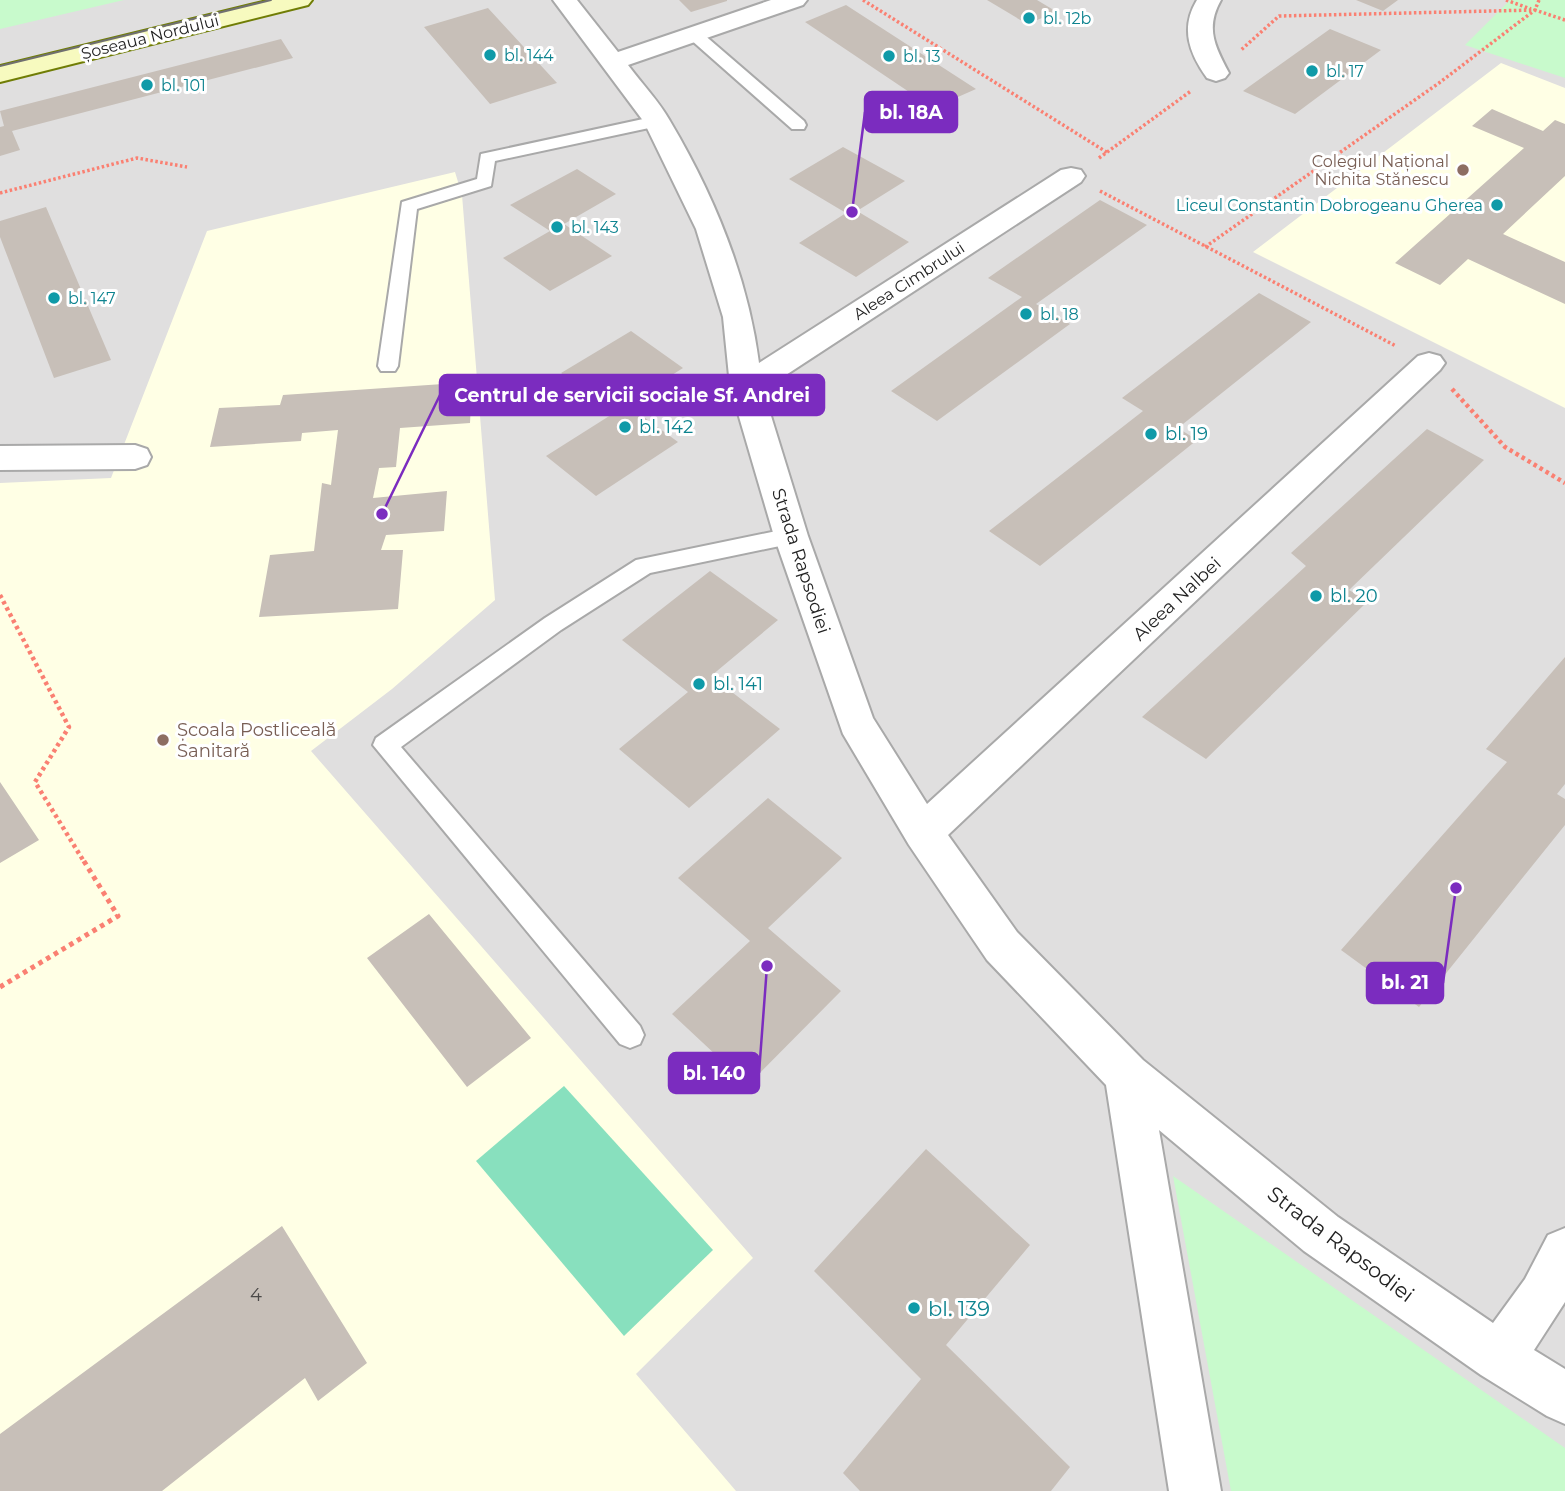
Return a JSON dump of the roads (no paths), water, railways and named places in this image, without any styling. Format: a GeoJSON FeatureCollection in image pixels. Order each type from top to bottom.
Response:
{"type":"FeatureCollection","features":[{"type":"Feature","properties":{"kind":"main road","name":"Șoseaua Nordului"},"geometry":{"type":"LineString","coordinates":[[0,50],[209,0]]}},
{"type":"Feature","properties":{"kind":"main road","name":"Șoseaua Nordului"},"geometry":{"type":"LineString","coordinates":[[0,74],[292,1]]}},
{"type":"Feature","properties":{"kind":"street","name":"Strada Rapsodiei"},"geometry":{"type":"LineString","coordinates":[[565,0],[657,121],[710,229],[738,317],[746,386],[791,536],[856,723],[923,833],[1002,946],[1127,1075],[1321,1234],[1500,1357],[1565,1398]]}},
{"type":"Feature","properties":{"kind":"street"},"geometry":{"type":"LineString","coordinates":[[613,62],[696,36],[795,0]]}},
{"type":"Feature","properties":{"kind":"street"},"geometry":{"type":"LineString","coordinates":[[1209,0],[1200,12],[1198,39],[1216,73]]}},
{"type":"Feature","properties":{"kind":"street","name":"Aleea Cimbrului"},"geometry":{"type":"LineString","coordinates":[[746,386],[1071,176]]}},
{"type":"Feature","properties":{"kind":"street","name":"Aleea Nalbei"},"geometry":{"type":"LineString","coordinates":[[923,833],[1429,363]]}},
{"type":"Feature","properties":{"kind":"street"},"geometry":{"type":"LineString","coordinates":[[0,458],[135,457]]}},
{"type":"Feature","properties":{"kind":"street"},"geometry":{"type":"LineString","coordinates":[[1127,1075],[1195,1491]]}},
{"type":"Feature","properties":{"kind":"street"},"geometry":{"type":"LineString","coordinates":[[1500,1357],[1542,1296],[1565,1252]]}},
{"type":"Feature","properties":{"kind":"lane"},"geometry":{"type":"LineString","coordinates":[[696,36],[798,125]]}},
{"type":"Feature","properties":{"kind":"lane"},"geometry":{"type":"LineString","coordinates":[[388,366],[408,206],[485,181],[487,158],[657,121]]}},
{"type":"Feature","properties":{"kind":"lane"},"geometry":{"type":"LineString","coordinates":[[630,1035],[385,745],[553,624],[644,566],[791,536]]}},
{"type":"Feature","properties":{"kind":"tram line"},"geometry":{"type":"LineString","coordinates":[[0,66],[271,0]]}},
{"type":"Feature","properties":{"kind":"place","name":"bl. 12b"},"geometry":{"type":"Point","coordinates":[1029,18]}},
{"type":"Feature","properties":{"kind":"place","name":"bl. 144"},"geometry":{"type":"Point","coordinates":[490,55]}},
{"type":"Feature","properties":{"kind":"place","name":"bl. 13"},"geometry":{"type":"Point","coordinates":[889,56]}},
{"type":"Feature","properties":{"kind":"place","name":"bl. 17"},"geometry":{"type":"Point","coordinates":[1312,71]}},
{"type":"Feature","properties":{"kind":"place","name":"bl. 101"},"geometry":{"type":"Point","coordinates":[147,85]}},
{"type":"Feature","properties":{"kind":"place","name":"Colegiul Național Nichita Stănescu"},"geometry":{"type":"Point","coordinates":[1463,170]}},
{"type":"Feature","properties":{"kind":"place","name":"Liceul Constantin Dobrogeanu Gherea"},"geometry":{"type":"Point","coordinates":[1497,205]}},
{"type":"Feature","properties":{"kind":"place","name":"bl. 18A"},"geometry":{"type":"Point","coordinates":[852,212]}},
{"type":"Feature","properties":{"kind":"place","name":"bl. 143"},"geometry":{"type":"Point","coordinates":[557,227]}},
{"type":"Feature","properties":{"kind":"place","name":"bl. 147"},"geometry":{"type":"Point","coordinates":[54,298]}},
{"type":"Feature","properties":{"kind":"place","name":"bl. 18"},"geometry":{"type":"Point","coordinates":[1026,314]}},
{"type":"Feature","properties":{"kind":"place","name":"bl. 142"},"geometry":{"type":"Point","coordinates":[625,427]}},
{"type":"Feature","properties":{"kind":"place","name":"bl. 19"},"geometry":{"type":"Point","coordinates":[1151,434]}},
{"type":"Feature","properties":{"kind":"place","name":"Centrul de servicii sociale Sf. Andrei"},"geometry":{"type":"Point","coordinates":[382,514]}},
{"type":"Feature","properties":{"kind":"place","name":"bl. 20"},"geometry":{"type":"Point","coordinates":[1316,596]}},
{"type":"Feature","properties":{"kind":"place","name":"bl. 141"},"geometry":{"type":"Point","coordinates":[699,684]}},
{"type":"Feature","properties":{"kind":"place","name":"Școala Postliceală Sanitară"},"geometry":{"type":"Point","coordinates":[163,740]}},
{"type":"Feature","properties":{"kind":"place","name":"bl. 21"},"geometry":{"type":"Point","coordinates":[1456,888]}},
{"type":"Feature","properties":{"kind":"place","name":"bl. 140"},"geometry":{"type":"Point","coordinates":[767,966]}},
{"type":"Feature","properties":{"kind":"place","name":"bl. 139"},"geometry":{"type":"Point","coordinates":[914,1308]}}]}
